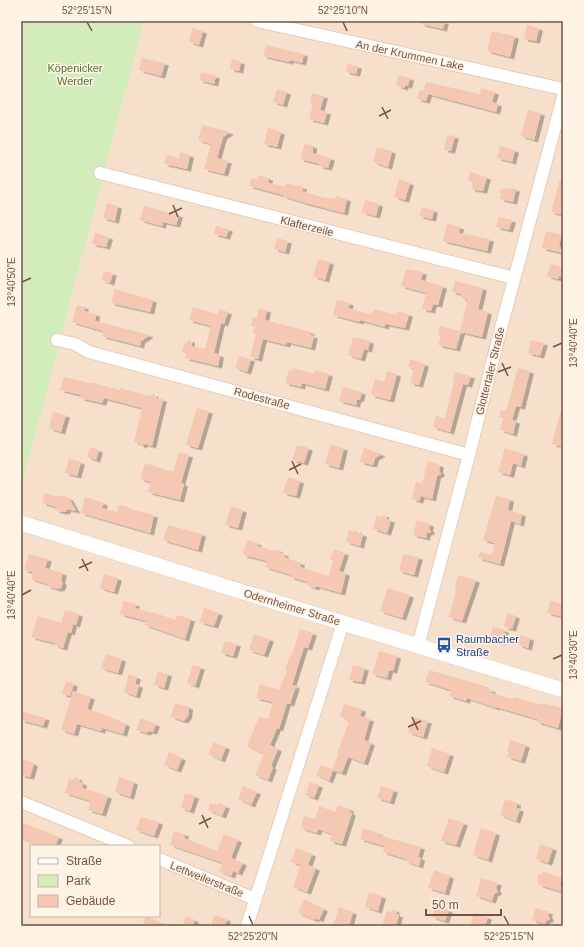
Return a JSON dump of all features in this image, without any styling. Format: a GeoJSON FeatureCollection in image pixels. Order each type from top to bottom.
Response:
{"type":"FeatureCollection","features":[{"type":"Feature","properties":{"kind":"street","name":"An der Krummen Lake"},"geometry":{"type":"LineString","coordinates":[[257,21],[563,89]]}},
{"type":"Feature","properties":{"kind":"street","name":"Glottertaler Straße"},"geometry":{"type":"LineString","coordinates":[[418,646],[563,97]]}},
{"type":"Feature","properties":{"kind":"street","name":"Klafterzeile"},"geometry":{"type":"LineString","coordinates":[[100,173],[514,278]]}},
{"type":"Feature","properties":{"kind":"street","name":"Rodestraße"},"geometry":{"type":"LineString","coordinates":[[57,340],[75,344],[90,352],[469,455]]}},
{"type":"Feature","properties":{"kind":"street","name":"Odernheimer Straße"},"geometry":{"type":"LineString","coordinates":[[21,523],[563,690]]}},
{"type":"Feature","properties":{"kind":"street"},"geometry":{"type":"LineString","coordinates":[[247,926],[343,623]]}},
{"type":"Feature","properties":{"kind":"street"},"geometry":{"type":"LineString","coordinates":[[21,802],[126,845]]}},
{"type":"Feature","properties":{"kind":"street","name":"Lettweilerstraße"},"geometry":{"type":"LineString","coordinates":[[160,859],[256,899]]}},
{"type":"Feature","properties":{"kind":"shaded area"},"geometry":{"type":"Polygon","coordinates":[[[144,21],[563,21],[563,926],[21,926],[21,490],[144,21]]]}},
{"type":"Feature","properties":{"kind":"green space","name":"Köpenicker Werder"},"geometry":{"type":"Polygon","coordinates":[[[21,21],[144,21],[21,490],[21,21]]]}},
{"type":"Feature","properties":{"kind":"building"},"geometry":{"type":"Polygon","coordinates":[[[421,21],[445,21],[443,29],[421,24],[421,21]]]}},
{"type":"Feature","properties":{"kind":"building"},"geometry":{"type":"Polygon","coordinates":[[[527,25],[539,28],[536,41],[524,39],[527,25]]]}},
{"type":"Feature","properties":{"kind":"building"},"geometry":{"type":"Polygon","coordinates":[[[192,28],[203,31],[199,45],[189,42],[192,28]]]}},
{"type":"Feature","properties":{"kind":"building"},"geometry":{"type":"Polygon","coordinates":[[[492,31],[515,36],[510,57],[487,51],[492,31]]]}},
{"type":"Feature","properties":{"kind":"building"},"geometry":{"type":"Polygon","coordinates":[[[266,45],[304,54],[302,63],[290,60],[289,62],[263,56],[266,45]]]}},
{"type":"Feature","properties":{"kind":"building"},"geometry":{"type":"Polygon","coordinates":[[[142,58],[165,63],[161,76],[139,70],[142,58]]]}},
{"type":"Feature","properties":{"kind":"building"},"geometry":{"type":"Polygon","coordinates":[[[232,59],[241,62],[239,71],[230,69],[232,59]]]}},
{"type":"Feature","properties":{"kind":"building"},"geometry":{"type":"Polygon","coordinates":[[[347,64],[358,66],[356,74],[346,72],[347,64]]]}},
{"type":"Feature","properties":{"kind":"building"},"geometry":{"type":"Polygon","coordinates":[[[201,72],[216,76],[214,84],[199,80],[201,72]]]}},
{"type":"Feature","properties":{"kind":"building"},"geometry":{"type":"Polygon","coordinates":[[[398,75],[410,78],[408,86],[405,85],[404,88],[397,86],[398,75]]]}},
{"type":"Feature","properties":{"kind":"building"},"geometry":{"type":"Polygon","coordinates":[[[426,82],[480,94],[481,88],[495,92],[492,102],[498,104],[496,112],[428,94],[426,101],[417,99],[419,90],[423,91],[426,82]]]}},
{"type":"Feature","properties":{"kind":"building"},"geometry":{"type":"Polygon","coordinates":[[[277,89],[287,92],[283,105],[273,102],[277,89]]]}},
{"type":"Feature","properties":{"kind":"building"},"geometry":{"type":"Polygon","coordinates":[[[312,93],[324,96],[320,110],[327,112],[324,123],[309,119],[313,104],[310,103],[312,93]]]}},
{"type":"Feature","properties":{"kind":"building"},"geometry":{"type":"Polygon","coordinates":[[[528,110],[541,113],[534,140],[521,136],[528,110]]]}},
{"type":"Feature","properties":{"kind":"building"},"geometry":{"type":"Polygon","coordinates":[[[202,125],[230,132],[223,137],[217,158],[228,161],[224,174],[204,169],[211,144],[198,140],[202,125]]]}},
{"type":"Feature","properties":{"kind":"building"},"geometry":{"type":"Polygon","coordinates":[[[268,128],[281,132],[277,147],[264,144],[268,128]]]}},
{"type":"Feature","properties":{"kind":"building"},"geometry":{"type":"Polygon","coordinates":[[[447,135],[455,136],[451,151],[444,150],[447,135]]]}},
{"type":"Feature","properties":{"kind":"building"},"geometry":{"type":"Polygon","coordinates":[[[305,143],[313,146],[313,153],[331,158],[328,168],[319,166],[320,164],[300,159],[305,143]]]}},
{"type":"Feature","properties":{"kind":"building"},"geometry":{"type":"Polygon","coordinates":[[[500,146],[515,150],[512,162],[497,158],[500,146]]]}},
{"type":"Feature","properties":{"kind":"building"},"geometry":{"type":"Polygon","coordinates":[[[377,147],[392,151],[388,167],[373,162],[377,147]]]}},
{"type":"Feature","properties":{"kind":"building"},"geometry":{"type":"Polygon","coordinates":[[[180,152],[190,155],[187,169],[164,164],[167,155],[179,158],[180,152]]]}},
{"type":"Feature","properties":{"kind":"building"},"geometry":{"type":"Polygon","coordinates":[[[470,172],[487,177],[483,191],[471,189],[473,182],[468,180],[470,172]]]}},
{"type":"Feature","properties":{"kind":"building"},"geometry":{"type":"Polygon","coordinates":[[[258,175],[269,178],[268,183],[285,186],[286,183],[303,187],[302,191],[322,197],[335,199],[336,196],[347,199],[344,213],[249,186],[251,178],[257,179],[258,175]]]}},
{"type":"Feature","properties":{"kind":"building"},"geometry":{"type":"Polygon","coordinates":[[[399,179],[410,183],[405,200],[394,197],[399,179]]]}},
{"type":"Feature","properties":{"kind":"building"},"geometry":{"type":"Polygon","coordinates":[[[560,179],[563,179],[563,215],[551,212],[560,179]]]}},
{"type":"Feature","properties":{"kind":"building"},"geometry":{"type":"Polygon","coordinates":[[[504,188],[516,189],[513,202],[500,199],[501,194],[499,191],[504,188]]]}},
{"type":"Feature","properties":{"kind":"building"},"geometry":{"type":"Polygon","coordinates":[[[365,200],[379,204],[376,216],[362,212],[365,200]]]}},
{"type":"Feature","properties":{"kind":"building"},"geometry":{"type":"Polygon","coordinates":[[[107,203],[118,206],[115,221],[103,218],[107,203]]]}},
{"type":"Feature","properties":{"kind":"building"},"geometry":{"type":"Polygon","coordinates":[[[144,206],[179,215],[176,225],[163,222],[162,226],[140,220],[144,206]]]}},
{"type":"Feature","properties":{"kind":"building"},"geometry":{"type":"Polygon","coordinates":[[[422,207],[434,210],[432,219],[419,216],[422,207]]]}},
{"type":"Feature","properties":{"kind":"building"},"geometry":{"type":"Polygon","coordinates":[[[499,217],[512,220],[509,230],[496,227],[499,217]]]}},
{"type":"Feature","properties":{"kind":"building"},"geometry":{"type":"Polygon","coordinates":[[[447,223],[460,227],[459,233],[490,239],[487,251],[443,241],[447,223]]]}},
{"type":"Feature","properties":{"kind":"building"},"geometry":{"type":"Polygon","coordinates":[[[216,226],[229,229],[226,237],[214,234],[216,226]]]}},
{"type":"Feature","properties":{"kind":"building"},"geometry":{"type":"Polygon","coordinates":[[[546,231],[562,235],[559,245],[563,253],[542,248],[546,231]]]}},
{"type":"Feature","properties":{"kind":"building"},"geometry":{"type":"Polygon","coordinates":[[[95,233],[109,237],[106,247],[92,244],[95,233]]]}},
{"type":"Feature","properties":{"kind":"building"},"geometry":{"type":"Polygon","coordinates":[[[277,238],[288,241],[285,252],[274,249],[277,238]]]}},
{"type":"Feature","properties":{"kind":"building"},"geometry":{"type":"Polygon","coordinates":[[[318,259],[330,262],[325,280],[313,276],[318,259]]]}},
{"type":"Feature","properties":{"kind":"building"},"geometry":{"type":"Polygon","coordinates":[[[550,264],[563,267],[561,277],[559,276],[558,279],[547,276],[550,264]]]}},
{"type":"Feature","properties":{"kind":"building"},"geometry":{"type":"Polygon","coordinates":[[[406,269],[423,272],[421,280],[443,286],[438,305],[433,304],[431,311],[422,309],[426,293],[401,286],[406,269]]]}},
{"type":"Feature","properties":{"kind":"building"},"geometry":{"type":"Polygon","coordinates":[[[104,271],[113,273],[110,283],[102,280],[104,271]]]}},
{"type":"Feature","properties":{"kind":"building"},"geometry":{"type":"Polygon","coordinates":[[[455,281],[483,288],[478,309],[488,312],[482,337],[461,332],[456,349],[438,345],[441,335],[438,335],[440,326],[460,331],[468,300],[461,298],[462,294],[452,292],[455,281]]]}},
{"type":"Feature","properties":{"kind":"building"},"geometry":{"type":"Polygon","coordinates":[[[115,289],[153,300],[150,312],[111,303],[115,289]]]}},
{"type":"Feature","properties":{"kind":"building"},"geometry":{"type":"Polygon","coordinates":[[[337,300],[350,303],[348,308],[370,314],[375,309],[396,315],[397,311],[409,314],[405,328],[385,324],[385,327],[333,315],[337,300]]]}},
{"type":"Feature","properties":{"kind":"building"},"geometry":{"type":"Polygon","coordinates":[[[77,305],[85,307],[84,311],[96,314],[95,321],[150,335],[141,341],[140,346],[102,336],[103,331],[72,322],[77,305]]]}},
{"type":"Feature","properties":{"kind":"building"},"geometry":{"type":"Polygon","coordinates":[[[193,307],[217,314],[219,309],[228,312],[224,324],[221,323],[214,353],[220,355],[218,366],[185,358],[187,353],[182,352],[184,345],[190,339],[192,346],[205,349],[211,326],[189,320],[193,307]]]}},
{"type":"Feature","properties":{"kind":"building"},"geometry":{"type":"Polygon","coordinates":[[[259,308],[267,310],[265,320],[311,332],[310,335],[314,336],[311,348],[287,342],[286,345],[263,339],[258,359],[250,357],[256,334],[253,333],[255,327],[251,326],[253,317],[257,318],[259,308]]]}},
{"type":"Feature","properties":{"kind":"building"},"geometry":{"type":"Polygon","coordinates":[[[353,337],[370,341],[368,350],[364,349],[361,359],[348,355],[353,337]]]}},
{"type":"Feature","properties":{"kind":"building"},"geometry":{"type":"Polygon","coordinates":[[[531,340],[544,343],[540,356],[528,353],[531,340]]]}},
{"type":"Feature","properties":{"kind":"building"},"geometry":{"type":"Polygon","coordinates":[[[239,356],[251,359],[247,372],[235,368],[239,356]]]}},
{"type":"Feature","properties":{"kind":"building"},"geometry":{"type":"Polygon","coordinates":[[[410,359],[425,364],[419,385],[410,383],[414,368],[408,367],[410,359]]]}},
{"type":"Feature","properties":{"kind":"building"},"geometry":{"type":"Polygon","coordinates":[[[293,368],[314,374],[315,370],[329,374],[325,389],[302,383],[301,387],[285,383],[289,370],[292,371],[293,368]]]}},
{"type":"Feature","properties":{"kind":"building"},"geometry":{"type":"Polygon","coordinates":[[[518,368],[530,371],[521,407],[516,406],[512,420],[516,421],[513,434],[500,430],[503,418],[499,417],[501,410],[506,411],[518,368]]]}},
{"type":"Feature","properties":{"kind":"building"},"geometry":{"type":"Polygon","coordinates":[[[387,371],[397,374],[390,400],[371,395],[375,379],[384,382],[387,371]]]}},
{"type":"Feature","properties":{"kind":"building"},"geometry":{"type":"Polygon","coordinates":[[[455,372],[471,376],[468,385],[463,384],[450,432],[433,427],[436,416],[445,418],[455,372]]]}},
{"type":"Feature","properties":{"kind":"building"},"geometry":{"type":"Polygon","coordinates":[[[64,377],[120,390],[120,388],[150,396],[154,394],[156,398],[163,399],[152,446],[145,444],[141,446],[139,443],[134,442],[142,408],[104,398],[102,403],[80,398],[81,395],[60,390],[64,377]]]}},
{"type":"Feature","properties":{"kind":"building"},"geometry":{"type":"Polygon","coordinates":[[[343,387],[362,392],[356,405],[339,401],[343,387]]]}},
{"type":"Feature","properties":{"kind":"building"},"geometry":{"type":"Polygon","coordinates":[[[197,408],[209,411],[198,448],[186,445],[197,408]]]}},
{"type":"Feature","properties":{"kind":"building"},"geometry":{"type":"Polygon","coordinates":[[[53,412],[66,415],[61,432],[49,428],[53,412]]]}},
{"type":"Feature","properties":{"kind":"building"},"geometry":{"type":"Polygon","coordinates":[[[560,413],[563,414],[563,447],[552,444],[560,413]]]}},
{"type":"Feature","properties":{"kind":"building"},"geometry":{"type":"Polygon","coordinates":[[[297,445],[309,448],[304,463],[292,460],[297,445]]]}},
{"type":"Feature","properties":{"kind":"building"},"geometry":{"type":"Polygon","coordinates":[[[330,445],[344,448],[339,468],[325,464],[330,445]]]}},
{"type":"Feature","properties":{"kind":"building"},"geometry":{"type":"Polygon","coordinates":[[[90,447],[99,450],[96,460],[87,457],[90,447]]]}},
{"type":"Feature","properties":{"kind":"building"},"geometry":{"type":"Polygon","coordinates":[[[364,448],[382,454],[375,458],[373,465],[360,462],[364,448]]]}},
{"type":"Feature","properties":{"kind":"building"},"geometry":{"type":"Polygon","coordinates":[[[505,448],[524,454],[521,466],[513,463],[510,475],[498,472],[505,448]]]}},
{"type":"Feature","properties":{"kind":"building"},"geometry":{"type":"Polygon","coordinates":[[[179,452],[189,455],[181,483],[184,484],[180,500],[148,492],[151,482],[140,479],[145,463],[173,472],[179,452]]]}},
{"type":"Feature","properties":{"kind":"building"},"geometry":{"type":"Polygon","coordinates":[[[69,459],[81,462],[77,476],[65,473],[69,459]]]}},
{"type":"Feature","properties":{"kind":"building"},"geometry":{"type":"Polygon","coordinates":[[[428,461],[440,465],[439,470],[441,474],[437,476],[432,499],[421,496],[419,501],[412,499],[416,482],[422,484],[428,461]]]}},
{"type":"Feature","properties":{"kind":"building"},"geometry":{"type":"Polygon","coordinates":[[[288,477],[300,481],[296,496],[283,493],[288,477]]]}},
{"type":"Feature","properties":{"kind":"building"},"geometry":{"type":"Polygon","coordinates":[[[45,493],[58,497],[60,495],[69,498],[76,511],[67,509],[67,511],[62,512],[55,510],[56,507],[42,503],[45,493]]]}},
{"type":"Feature","properties":{"kind":"building"},"geometry":{"type":"Polygon","coordinates":[[[496,496],[510,499],[508,510],[522,514],[520,524],[511,521],[500,564],[478,558],[480,552],[491,555],[495,543],[483,540],[496,496]]]}},
{"type":"Feature","properties":{"kind":"building"},"geometry":{"type":"Polygon","coordinates":[[[85,497],[104,503],[102,508],[117,512],[119,505],[154,515],[150,533],[81,513],[85,497]]]}},
{"type":"Feature","properties":{"kind":"building"},"geometry":{"type":"Polygon","coordinates":[[[231,506],[243,510],[238,528],[225,525],[231,506]]]}},
{"type":"Feature","properties":{"kind":"building"},"geometry":{"type":"Polygon","coordinates":[[[384,514],[387,519],[391,520],[387,533],[373,529],[377,515],[381,517],[384,514]]]}},
{"type":"Feature","properties":{"kind":"building"},"geometry":{"type":"Polygon","coordinates":[[[417,520],[430,524],[429,528],[431,532],[427,533],[426,538],[413,535],[417,520]]]}},
{"type":"Feature","properties":{"kind":"building"},"geometry":{"type":"Polygon","coordinates":[[[168,525],[202,534],[198,550],[163,540],[168,525]]]}},
{"type":"Feature","properties":{"kind":"building"},"geometry":{"type":"Polygon","coordinates":[[[349,530],[354,532],[357,530],[358,533],[363,534],[360,546],[346,542],[349,530]]]}},
{"type":"Feature","properties":{"kind":"building"},"geometry":{"type":"Polygon","coordinates":[[[247,540],[258,543],[257,546],[274,551],[278,549],[281,553],[285,554],[284,557],[301,563],[300,567],[329,576],[333,560],[330,559],[334,549],[345,553],[339,571],[346,573],[341,593],[307,585],[308,582],[290,577],[291,575],[265,567],[267,561],[243,555],[247,540]]]}},
{"type":"Feature","properties":{"kind":"building"},"geometry":{"type":"Polygon","coordinates":[[[29,554],[48,559],[45,568],[63,573],[61,581],[63,583],[61,588],[57,589],[47,586],[47,584],[31,579],[33,572],[24,570],[29,554]]]}},
{"type":"Feature","properties":{"kind":"building"},"geometry":{"type":"Polygon","coordinates":[[[403,554],[419,557],[414,575],[399,571],[403,554]]]}},
{"type":"Feature","properties":{"kind":"building"},"geometry":{"type":"Polygon","coordinates":[[[104,574],[118,578],[114,592],[100,588],[104,574]]]}},
{"type":"Feature","properties":{"kind":"building"},"geometry":{"type":"Polygon","coordinates":[[[458,575],[476,580],[462,621],[449,617],[456,591],[455,587],[458,575]]]}},
{"type":"Feature","properties":{"kind":"building"},"geometry":{"type":"Polygon","coordinates":[[[388,588],[410,595],[402,618],[380,611],[388,588]]]}},
{"type":"Feature","properties":{"kind":"building"},"geometry":{"type":"Polygon","coordinates":[[[124,601],[136,604],[135,608],[153,612],[175,620],[177,615],[191,619],[185,639],[145,625],[146,621],[120,614],[124,601]]]}},
{"type":"Feature","properties":{"kind":"building"},"geometry":{"type":"Polygon","coordinates":[[[550,601],[563,604],[563,617],[547,613],[550,601]]]}},
{"type":"Feature","properties":{"kind":"building"},"geometry":{"type":"Polygon","coordinates":[[[204,608],[219,613],[214,626],[200,622],[204,608]]]}},
{"type":"Feature","properties":{"kind":"building"},"geometry":{"type":"Polygon","coordinates":[[[65,610],[79,614],[76,625],[73,624],[71,633],[68,632],[63,648],[54,645],[54,643],[31,637],[38,616],[61,623],[65,610]]]}},
{"type":"Feature","properties":{"kind":"building"},"geometry":{"type":"Polygon","coordinates":[[[507,613],[516,616],[512,629],[504,627],[507,613]]]}},
{"type":"Feature","properties":{"kind":"building"},"geometry":{"type":"Polygon","coordinates":[[[493,627],[505,630],[501,643],[490,638],[493,627]]]}},
{"type":"Feature","properties":{"kind":"building"},"geometry":{"type":"Polygon","coordinates":[[[300,629],[313,633],[308,648],[304,647],[292,685],[296,686],[290,704],[287,703],[279,729],[277,728],[270,745],[278,749],[271,766],[273,767],[268,780],[255,775],[264,754],[247,746],[259,717],[268,719],[273,702],[256,698],[260,684],[279,690],[287,671],[285,670],[290,655],[292,655],[300,629]]]}},
{"type":"Feature","properties":{"kind":"building"},"geometry":{"type":"Polygon","coordinates":[[[254,634],[270,639],[264,655],[249,650],[254,634]]]}},
{"type":"Feature","properties":{"kind":"building"},"geometry":{"type":"Polygon","coordinates":[[[520,635],[530,638],[528,648],[518,645],[520,635]]]}},
{"type":"Feature","properties":{"kind":"building"},"geometry":{"type":"Polygon","coordinates":[[[225,641],[237,644],[233,656],[221,653],[225,641]]]}},
{"type":"Feature","properties":{"kind":"building"},"geometry":{"type":"Polygon","coordinates":[[[379,651],[397,656],[393,671],[389,670],[387,678],[372,674],[379,651]]]}},
{"type":"Feature","properties":{"kind":"building"},"geometry":{"type":"Polygon","coordinates":[[[106,654],[122,659],[118,673],[101,668],[106,654]]]}},
{"type":"Feature","properties":{"kind":"building"},"geometry":{"type":"Polygon","coordinates":[[[193,665],[201,667],[195,686],[187,683],[193,665]]]}},
{"type":"Feature","properties":{"kind":"building"},"geometry":{"type":"Polygon","coordinates":[[[353,665],[365,668],[361,682],[349,680],[353,665]]]}},
{"type":"Feature","properties":{"kind":"building"},"geometry":{"type":"Polygon","coordinates":[[[429,670],[485,686],[485,688],[492,690],[491,693],[513,699],[514,697],[541,705],[542,703],[563,708],[558,728],[537,722],[537,719],[496,708],[467,698],[466,701],[449,696],[451,690],[425,682],[429,670]]]}},
{"type":"Feature","properties":{"kind":"building"},"geometry":{"type":"Polygon","coordinates":[[[158,671],[168,674],[164,688],[154,685],[158,671]]]}},
{"type":"Feature","properties":{"kind":"building"},"geometry":{"type":"Polygon","coordinates":[[[129,674],[137,677],[135,684],[139,685],[136,696],[124,692],[129,674]]]}},
{"type":"Feature","properties":{"kind":"building"},"geometry":{"type":"Polygon","coordinates":[[[66,681],[74,684],[70,696],[62,694],[66,681]]]}},
{"type":"Feature","properties":{"kind":"building"},"geometry":{"type":"Polygon","coordinates":[[[73,691],[91,697],[87,709],[106,715],[126,724],[123,734],[102,728],[101,731],[77,724],[74,734],[61,730],[73,691]]]}},
{"type":"Feature","properties":{"kind":"building"},"geometry":{"type":"Polygon","coordinates":[[[175,703],[189,707],[188,716],[184,721],[171,717],[175,703]]]}},
{"type":"Feature","properties":{"kind":"building"},"geometry":{"type":"Polygon","coordinates":[[[344,704],[362,709],[360,716],[370,719],[364,740],[371,743],[364,763],[348,757],[342,773],[333,770],[329,781],[316,775],[321,765],[332,769],[339,753],[337,753],[349,722],[346,721],[347,718],[340,716],[344,704]]]}},
{"type":"Feature","properties":{"kind":"building"},"geometry":{"type":"Polygon","coordinates":[[[21,711],[46,718],[43,726],[21,720],[21,711]]]}},
{"type":"Feature","properties":{"kind":"building"},"geometry":{"type":"Polygon","coordinates":[[[413,717],[428,721],[423,737],[408,732],[413,717]]]}},
{"type":"Feature","properties":{"kind":"building"},"geometry":{"type":"Polygon","coordinates":[[[141,718],[156,724],[153,732],[148,731],[147,733],[136,730],[141,718]]]}},
{"type":"Feature","properties":{"kind":"building"},"geometry":{"type":"Polygon","coordinates":[[[510,740],[526,745],[521,761],[507,757],[510,740]]]}},
{"type":"Feature","properties":{"kind":"building"},"geometry":{"type":"Polygon","coordinates":[[[214,742],[226,747],[221,760],[208,754],[214,742]]]}},
{"type":"Feature","properties":{"kind":"building"},"geometry":{"type":"Polygon","coordinates":[[[432,748],[450,754],[444,772],[427,766],[432,748]]]}},
{"type":"Feature","properties":{"kind":"building"},"geometry":{"type":"Polygon","coordinates":[[[169,752],[182,758],[177,770],[164,765],[169,752]]]}},
{"type":"Feature","properties":{"kind":"building"},"geometry":{"type":"Polygon","coordinates":[[[26,759],[34,764],[30,777],[21,775],[21,762],[26,759]]]}},
{"type":"Feature","properties":{"kind":"building"},"geometry":{"type":"Polygon","coordinates":[[[77,777],[80,782],[83,783],[82,788],[108,796],[102,814],[88,810],[91,801],[65,793],[69,779],[72,780],[77,777]]]}},
{"type":"Feature","properties":{"kind":"building"},"geometry":{"type":"Polygon","coordinates":[[[119,777],[134,782],[130,797],[115,792],[119,777]]]}},
{"type":"Feature","properties":{"kind":"building"},"geometry":{"type":"Polygon","coordinates":[[[310,782],[319,785],[314,798],[305,795],[310,782]]]}},
{"type":"Feature","properties":{"kind":"building"},"geometry":{"type":"Polygon","coordinates":[[[243,786],[257,792],[251,805],[238,799],[243,786]]]}},
{"type":"Feature","properties":{"kind":"building"},"geometry":{"type":"Polygon","coordinates":[[[381,786],[394,790],[390,802],[377,798],[381,786]]]}},
{"type":"Feature","properties":{"kind":"building"},"geometry":{"type":"Polygon","coordinates":[[[185,793],[195,796],[190,811],[181,808],[185,793]]]}},
{"type":"Feature","properties":{"kind":"building"},"geometry":{"type":"Polygon","coordinates":[[[505,799],[517,803],[516,808],[520,809],[516,821],[500,815],[505,799]]]}},
{"type":"Feature","properties":{"kind":"building"},"geometry":{"type":"Polygon","coordinates":[[[210,803],[217,805],[218,803],[226,806],[222,816],[208,810],[210,803]]]}},
{"type":"Feature","properties":{"kind":"building"},"geometry":{"type":"Polygon","coordinates":[[[338,805],[350,809],[349,812],[352,813],[342,844],[330,841],[332,834],[318,829],[317,833],[301,828],[304,816],[315,819],[319,806],[335,812],[338,805]]]}},
{"type":"Feature","properties":{"kind":"building"},"geometry":{"type":"Polygon","coordinates":[[[141,817],[159,822],[154,836],[136,830],[141,817]]]}},
{"type":"Feature","properties":{"kind":"building"},"geometry":{"type":"Polygon","coordinates":[[[449,818],[464,823],[456,845],[441,841],[449,818]]]}},
{"type":"Feature","properties":{"kind":"building"},"geometry":{"type":"Polygon","coordinates":[[[21,822],[59,837],[55,845],[38,845],[21,838],[21,822]]]}},
{"type":"Feature","properties":{"kind":"building"},"geometry":{"type":"Polygon","coordinates":[[[363,828],[379,833],[378,835],[421,847],[418,857],[421,858],[419,866],[405,861],[406,859],[383,852],[384,846],[360,839],[363,828]]]}},
{"type":"Feature","properties":{"kind":"building"},"geometry":{"type":"Polygon","coordinates":[[[481,828],[496,833],[488,860],[473,855],[481,828]]]}},
{"type":"Feature","properties":{"kind":"building"},"geometry":{"type":"Polygon","coordinates":[[[174,831],[185,834],[184,838],[217,851],[224,834],[238,840],[231,858],[243,863],[238,873],[233,871],[231,876],[219,871],[223,863],[170,845],[174,831]]]}},
{"type":"Feature","properties":{"kind":"building"},"geometry":{"type":"Polygon","coordinates":[[[540,844],[553,848],[548,863],[536,859],[540,844]]]}},
{"type":"Feature","properties":{"kind":"building"},"geometry":{"type":"Polygon","coordinates":[[[296,848],[312,854],[308,865],[316,868],[307,892],[293,887],[301,865],[291,862],[296,848]]]}},
{"type":"Feature","properties":{"kind":"building"},"geometry":{"type":"Polygon","coordinates":[[[434,870],[450,876],[445,893],[428,888],[434,870]]]}},
{"type":"Feature","properties":{"kind":"building"},"geometry":{"type":"Polygon","coordinates":[[[544,872],[562,878],[560,884],[563,892],[539,885],[537,878],[538,875],[544,872]]]}},
{"type":"Feature","properties":{"kind":"building"},"geometry":{"type":"Polygon","coordinates":[[[481,878],[498,883],[496,888],[498,892],[494,894],[492,901],[476,896],[481,878]]]}},
{"type":"Feature","properties":{"kind":"building"},"geometry":{"type":"Polygon","coordinates":[[[369,892],[382,896],[378,911],[365,907],[369,892]]]}},
{"type":"Feature","properties":{"kind":"building"},"geometry":{"type":"Polygon","coordinates":[[[304,899],[324,909],[319,920],[316,918],[315,920],[298,913],[304,899]]]}},
{"type":"Feature","properties":{"kind":"building"},"geometry":{"type":"Polygon","coordinates":[[[436,906],[449,910],[445,921],[432,917],[436,906]]]}},
{"type":"Feature","properties":{"kind":"building"},"geometry":{"type":"Polygon","coordinates":[[[339,907],[353,912],[349,926],[333,926],[339,907]]]}},
{"type":"Feature","properties":{"kind":"building"},"geometry":{"type":"Polygon","coordinates":[[[535,908],[549,912],[548,915],[550,919],[546,921],[545,924],[532,920],[535,908]]]}},
{"type":"Feature","properties":{"kind":"building"},"geometry":{"type":"Polygon","coordinates":[[[395,909],[396,914],[399,915],[396,926],[382,926],[387,911],[390,912],[395,909]]]}},
{"type":"Feature","properties":{"kind":"building"},"geometry":{"type":"Polygon","coordinates":[[[474,913],[488,917],[485,926],[470,926],[474,913]]]}},
{"type":"Feature","properties":{"kind":"building"},"geometry":{"type":"Polygon","coordinates":[[[214,915],[227,919],[225,926],[211,926],[214,915]]]}},
{"type":"Feature","properties":{"kind":"building"},"geometry":{"type":"Polygon","coordinates":[[[186,916],[195,920],[193,926],[182,926],[186,916]]]}},
{"type":"Feature","properties":{"kind":"building"},"geometry":{"type":"Polygon","coordinates":[[[146,917],[148,917],[169,926],[142,926],[146,917]]]}},
{"type":"Feature","properties":{"kind":"place","name":"Raumbacher Straße"},"geometry":{"type":"Point","coordinates":[444,645]}}]}
